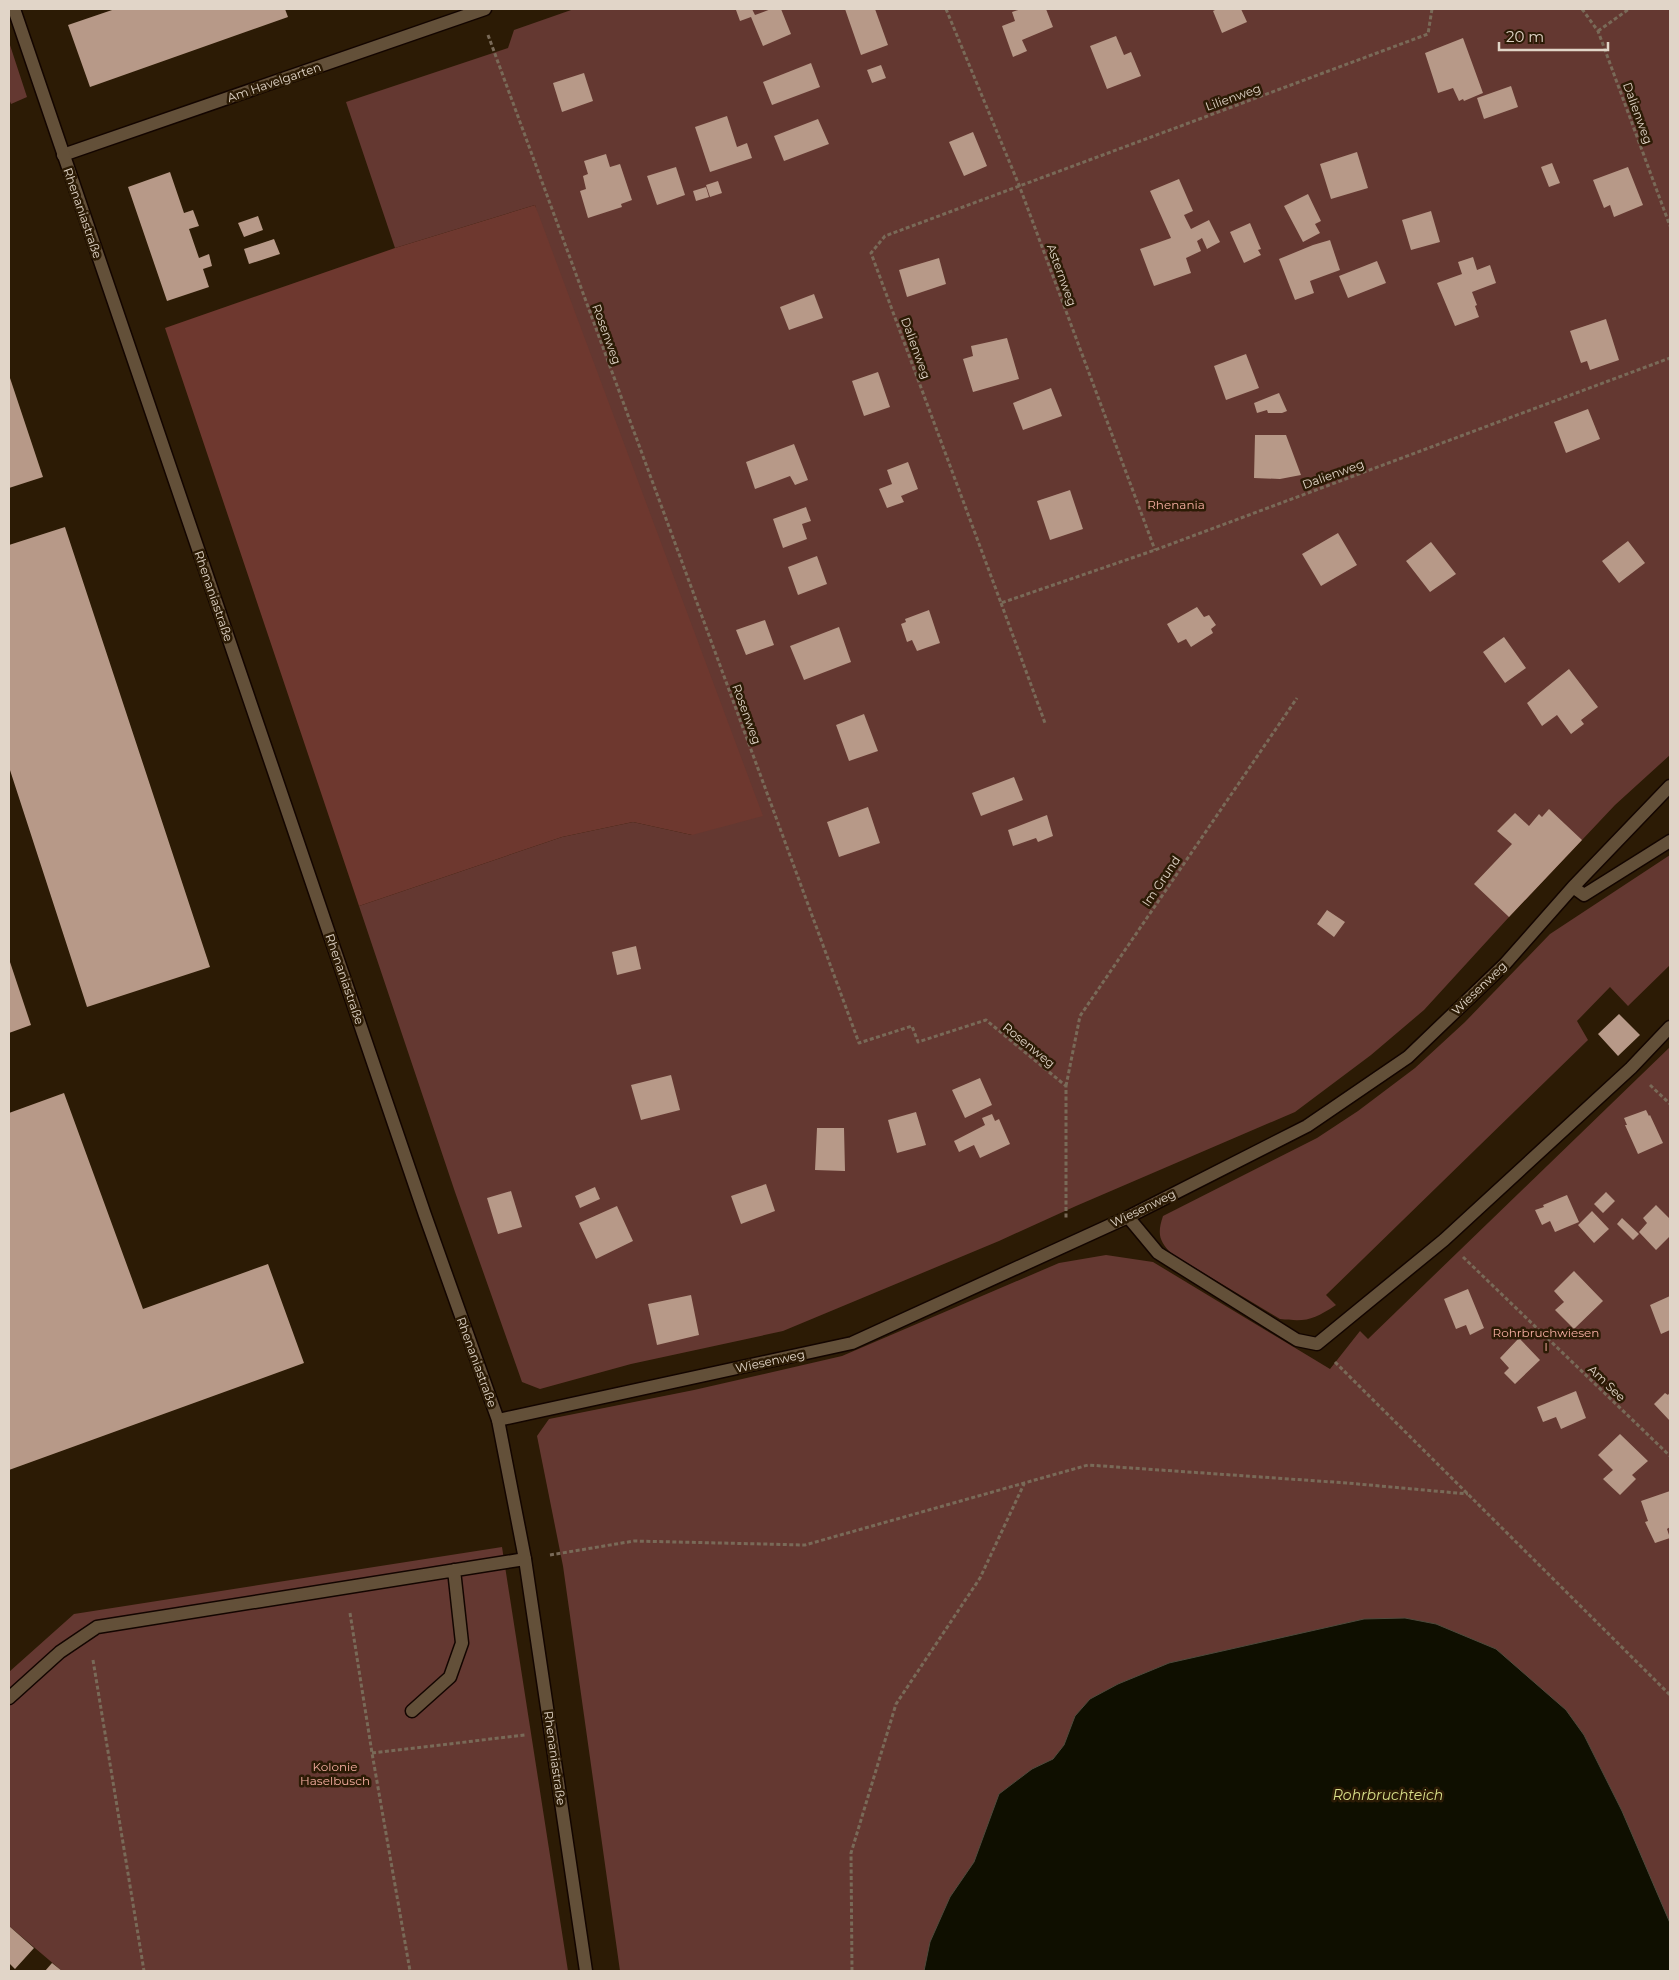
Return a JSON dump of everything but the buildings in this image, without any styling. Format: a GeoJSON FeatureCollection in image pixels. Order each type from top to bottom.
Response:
{"type":"FeatureCollection","features":[{"type":"Feature","properties":{"kind":"street","name":"Rhenaniastraße"},"geometry":{"type":"LineString","coordinates":[[14,9],[429,1224],[498,1420],[525,1559],[586,1971]]}},
{"type":"Feature","properties":{"kind":"street","name":"Am Havelgarten"},"geometry":{"type":"LineString","coordinates":[[63,155],[482,10]]}},
{"type":"Feature","properties":{"kind":"street","name":"Wiesenweg"},"geometry":{"type":"LineString","coordinates":[[498,1420],[852,1343],[1128,1217],[1307,1126],[1408,1057],[1504,964],[1670,786]]}},
{"type":"Feature","properties":{"kind":"street"},"geometry":{"type":"LineString","coordinates":[[1574,887],[1584,895],[1670,841]]}},
{"type":"Feature","properties":{"kind":"street"},"geometry":{"type":"LineString","coordinates":[[1128,1217],[1158,1253],[1297,1340],[1317,1344],[1444,1240],[1631,1068],[1670,1027]]}},
{"type":"Feature","properties":{"kind":"street"},"geometry":{"type":"LineString","coordinates":[[9,1698],[60,1652],[97,1627],[525,1559]]}},
{"type":"Feature","properties":{"kind":"street"},"geometry":{"type":"LineString","coordinates":[[412,1711],[450,1677],[462,1643],[454,1570]]}},
{"type":"Feature","properties":{"kind":"path","name":"Asternweg"},"geometry":{"type":"LineString","coordinates":[[946,9],[1019,185],[1155,550]]}},
{"type":"Feature","properties":{"kind":"path","name":"Lilienweg"},"geometry":{"type":"LineString","coordinates":[[1019,185],[1428,34],[1432,9]]}},
{"type":"Feature","properties":{"kind":"path","name":"Dalienweg"},"geometry":{"type":"LineString","coordinates":[[1582,9],[1598,32],[1670,226]]}},
{"type":"Feature","properties":{"kind":"path"},"geometry":{"type":"LineString","coordinates":[[1598,32],[1629,9]]}},
{"type":"Feature","properties":{"kind":"path","name":"Rosenweg"},"geometry":{"type":"LineString","coordinates":[[482,10],[859,1042],[912,1026],[918,1042],[986,1020],[1066,1086]]}},
{"type":"Feature","properties":{"kind":"path","name":"Dalienweg"},"geometry":{"type":"LineString","coordinates":[[1019,185],[885,236],[872,253],[1045,724]]}},
{"type":"Feature","properties":{"kind":"path","name":"Dalienweg"},"geometry":{"type":"LineString","coordinates":[[1001,603],[1155,550],[1670,358]]}},
{"type":"Feature","properties":{"kind":"path","name":"Im Grund"},"geometry":{"type":"LineString","coordinates":[[1066,1086],[1080,1016],[1297,698]]}},
{"type":"Feature","properties":{"kind":"path"},"geometry":{"type":"LineString","coordinates":[[1066,1086],[1066,1244]]}},
{"type":"Feature","properties":{"kind":"path","name":"Am See"},"geometry":{"type":"LineString","coordinates":[[1444,1240],[1670,1456]]}},
{"type":"Feature","properties":{"kind":"path"},"geometry":{"type":"LineString","coordinates":[[1317,1344],[1670,1695]]}},
{"type":"Feature","properties":{"kind":"path"},"geometry":{"type":"LineString","coordinates":[[525,1559],[634,1541],[805,1545],[1088,1465],[1347,1483],[1468,1494]]}},
{"type":"Feature","properties":{"kind":"path"},"geometry":{"type":"LineString","coordinates":[[852,1971],[852,1853],[896,1704],[980,1578],[1024,1484]]}},
{"type":"Feature","properties":{"kind":"path"},"geometry":{"type":"LineString","coordinates":[[349,1607],[410,1971]]}},
{"type":"Feature","properties":{"kind":"path"},"geometry":{"type":"LineString","coordinates":[[92,1655],[144,1971]]}},
{"type":"Feature","properties":{"kind":"path"},"geometry":{"type":"LineString","coordinates":[[372,1753],[551,1732]]}},
{"type":"Feature","properties":{"kind":"green space","name":"Rhenania"},"geometry":{"type":"Polygon","coordinates":[[[574,9],[1670,9],[1670,755],[1615,805],[1424,1010],[1371,1055],[1295,1112],[999,1241],[783,1331],[631,1364],[540,1389],[522,1382],[455,1192],[359,906],[562,837],[633,822],[692,835],[535,205],[395,248],[346,102],[508,48],[514,30],[574,9]]]}},
{"type":"Feature","properties":{"kind":"green space"},"geometry":{"type":"Polygon","coordinates":[[[9,42],[27,97],[11,104],[9,99],[9,42]]]}},
{"type":"Feature","properties":{"kind":"green space"},"geometry":{"type":"Polygon","coordinates":[[[1670,855],[1670,965],[1628,1006],[1610,987],[1577,1021],[1588,1040],[1326,1295],[1336,1305],[1310,1319],[1280,1319],[1172,1254],[1164,1245],[1160,1237],[1163,1216],[1317,1138],[1358,1111],[1415,1068],[1465,1022],[1550,934],[1670,855]]]}},
{"type":"Feature","properties":{"kind":"green space","name":"Rohrbruchwiesen I"},"geometry":{"type":"Polygon","coordinates":[[[1670,1047],[1670,1971],[620,1971],[563,1566],[537,1436],[549,1419],[694,1390],[842,1356],[1059,1263],[1106,1255],[1153,1262],[1330,1369],[1360,1331],[1368,1339],[1670,1047]]]}},
{"type":"Feature","properties":{"kind":"green space","name":"Kolonie Haselbusch"},"geometry":{"type":"Polygon","coordinates":[[[502,1547],[568,1971],[62,1971],[9,1926],[9,1672],[74,1614],[502,1547]]]}},
{"type":"Feature","properties":{"kind":"shaded area"},"geometry":{"type":"Polygon","coordinates":[[[535,205],[763,816],[692,835],[633,822],[562,837],[359,906],[165,328],[395,248],[535,205]]]}},
{"type":"Feature","properties":{"kind":"water","name":"Rohrbruchteich"},"geometry":{"type":"Polygon","coordinates":[[[1405,1618],[1436,1624],[1496,1649],[1566,1710],[1584,1735],[1622,1811],[1670,1923],[1670,1971],[924,1971],[930,1942],[950,1897],[974,1862],[999,1794],[1032,1769],[1053,1759],[1064,1745],[1075,1716],[1090,1699],[1118,1684],[1169,1663],[1364,1619],[1405,1618]]]}}]}
